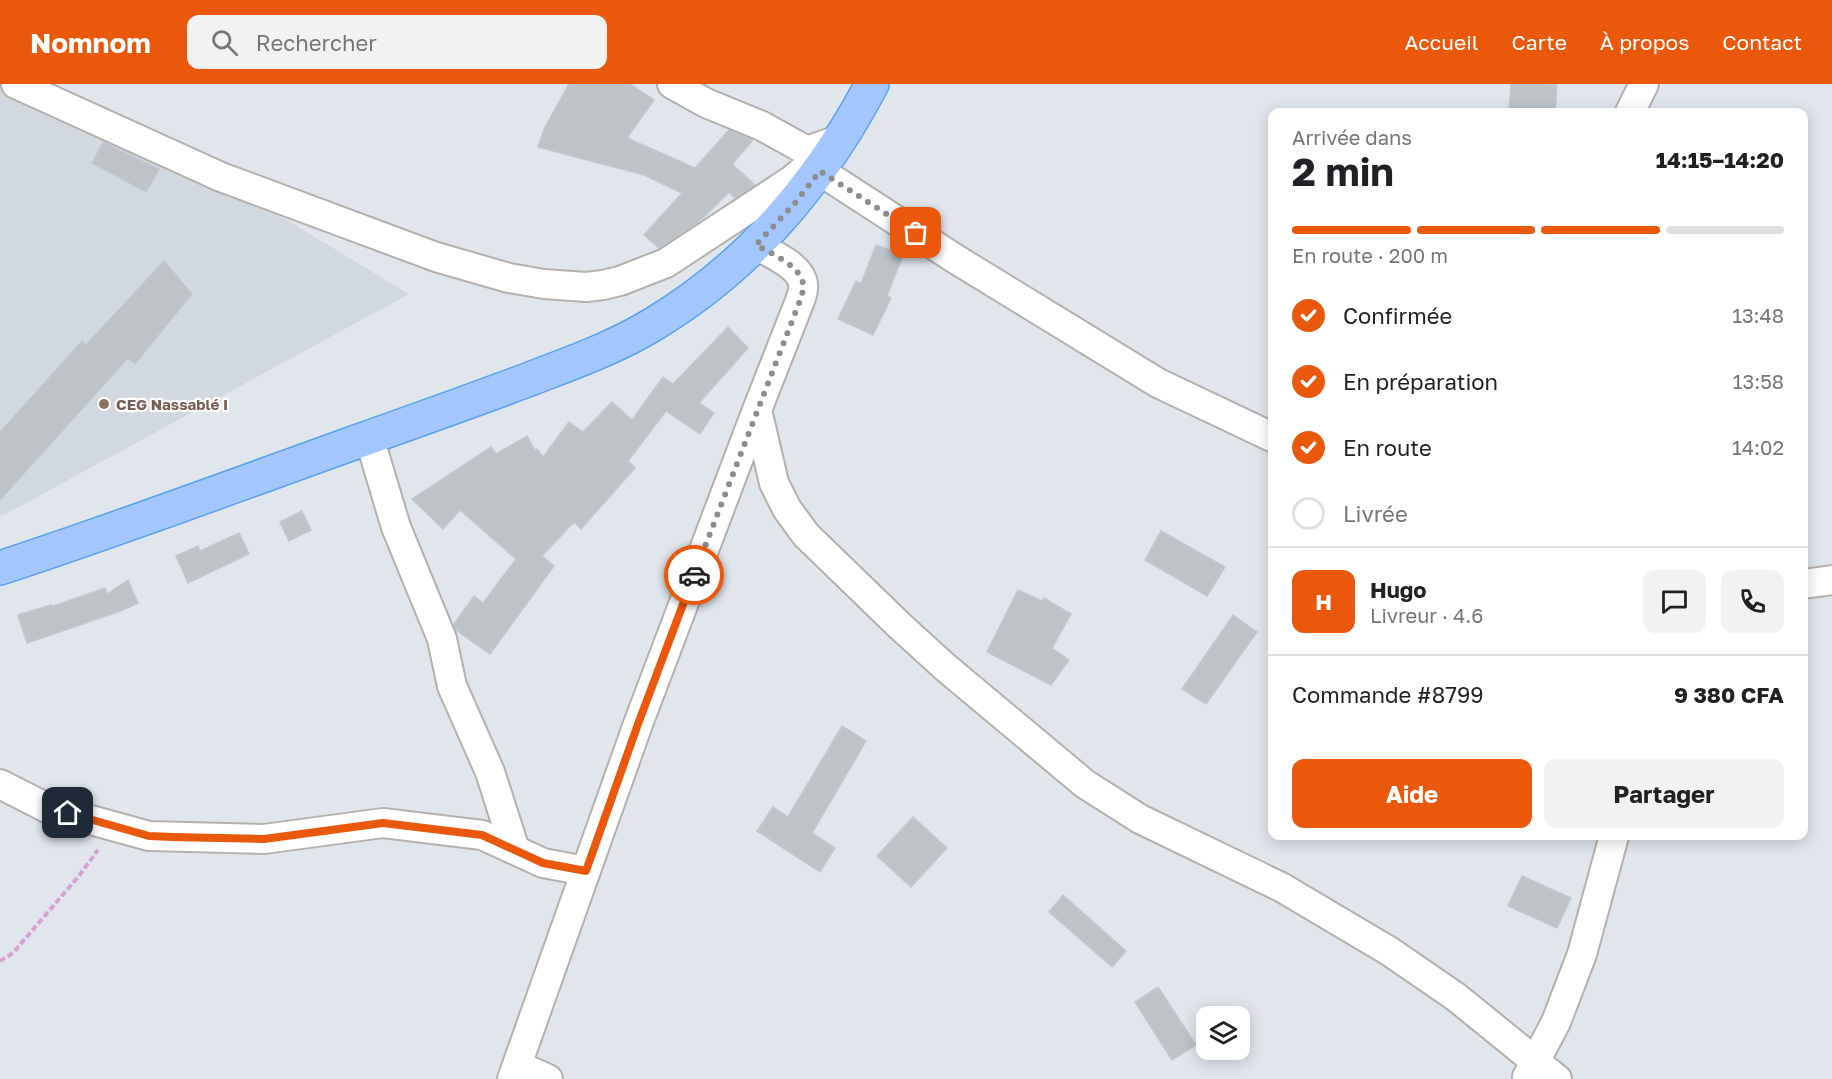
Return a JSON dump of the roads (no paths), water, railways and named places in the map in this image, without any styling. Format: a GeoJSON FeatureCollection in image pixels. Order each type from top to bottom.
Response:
{"type":"FeatureCollection","features":[{"type":"Feature","properties":{"kind":"main road"},"geometry":{"type":"LineString","coordinates":[[0,568],[369,438],[593,354],[652,325],[699,293],[756,245],[795,203],[842,138],[872,84]]}},
{"type":"Feature","properties":{"kind":"main road"},"geometry":{"type":"LineString","coordinates":[[0,549],[82,541]]}},
{"type":"Feature","properties":{"kind":"street"},"geometry":{"type":"LineString","coordinates":[[672,84],[706,103],[762,126],[807,151],[842,138]]}},
{"type":"Feature","properties":{"kind":"street"},"geometry":{"type":"LineString","coordinates":[[1632,108],[1644,84]]}},
{"type":"Feature","properties":{"kind":"street"},"geometry":{"type":"LineString","coordinates":[[30,87],[221,177],[402,245],[509,278],[563,286],[620,282],[666,263],[792,180],[842,138]]}},
{"type":"Feature","properties":{"kind":"street"},"geometry":{"type":"LineString","coordinates":[[820,171],[954,258],[1158,383],[1268,435]]}},
{"type":"Feature","properties":{"kind":"street"},"geometry":{"type":"LineString","coordinates":[[548,1079],[515,1072],[638,724],[804,286],[801,276],[793,268],[756,245]]}},
{"type":"Feature","properties":{"kind":"street"},"geometry":{"type":"LineString","coordinates":[[756,410],[774,483],[787,508],[806,535],[900,626],[1085,784],[1140,819],[1281,887],[1389,951],[1456,998],[1530,1070],[1557,1079]]}},
{"type":"Feature","properties":{"kind":"street"},"geometry":{"type":"LineString","coordinates":[[369,438],[396,527],[442,639],[452,686],[490,772],[515,850]]}},
{"type":"Feature","properties":{"kind":"street"},"geometry":{"type":"LineString","coordinates":[[1808,583],[1832,580]]}},
{"type":"Feature","properties":{"kind":"street"},"geometry":{"type":"LineString","coordinates":[[0,784],[47,808],[149,836],[264,839],[383,823],[482,835],[543,863],[586,871]]}},
{"type":"Feature","properties":{"kind":"street"},"geometry":{"type":"LineString","coordinates":[[1530,1070],[1556,1022],[1582,954],[1613,840]]}},
{"type":"Feature","properties":{"kind":"place","name":"CEG Nassablé I"},"geometry":{"type":"Point","coordinates":[104,404]}}]}
